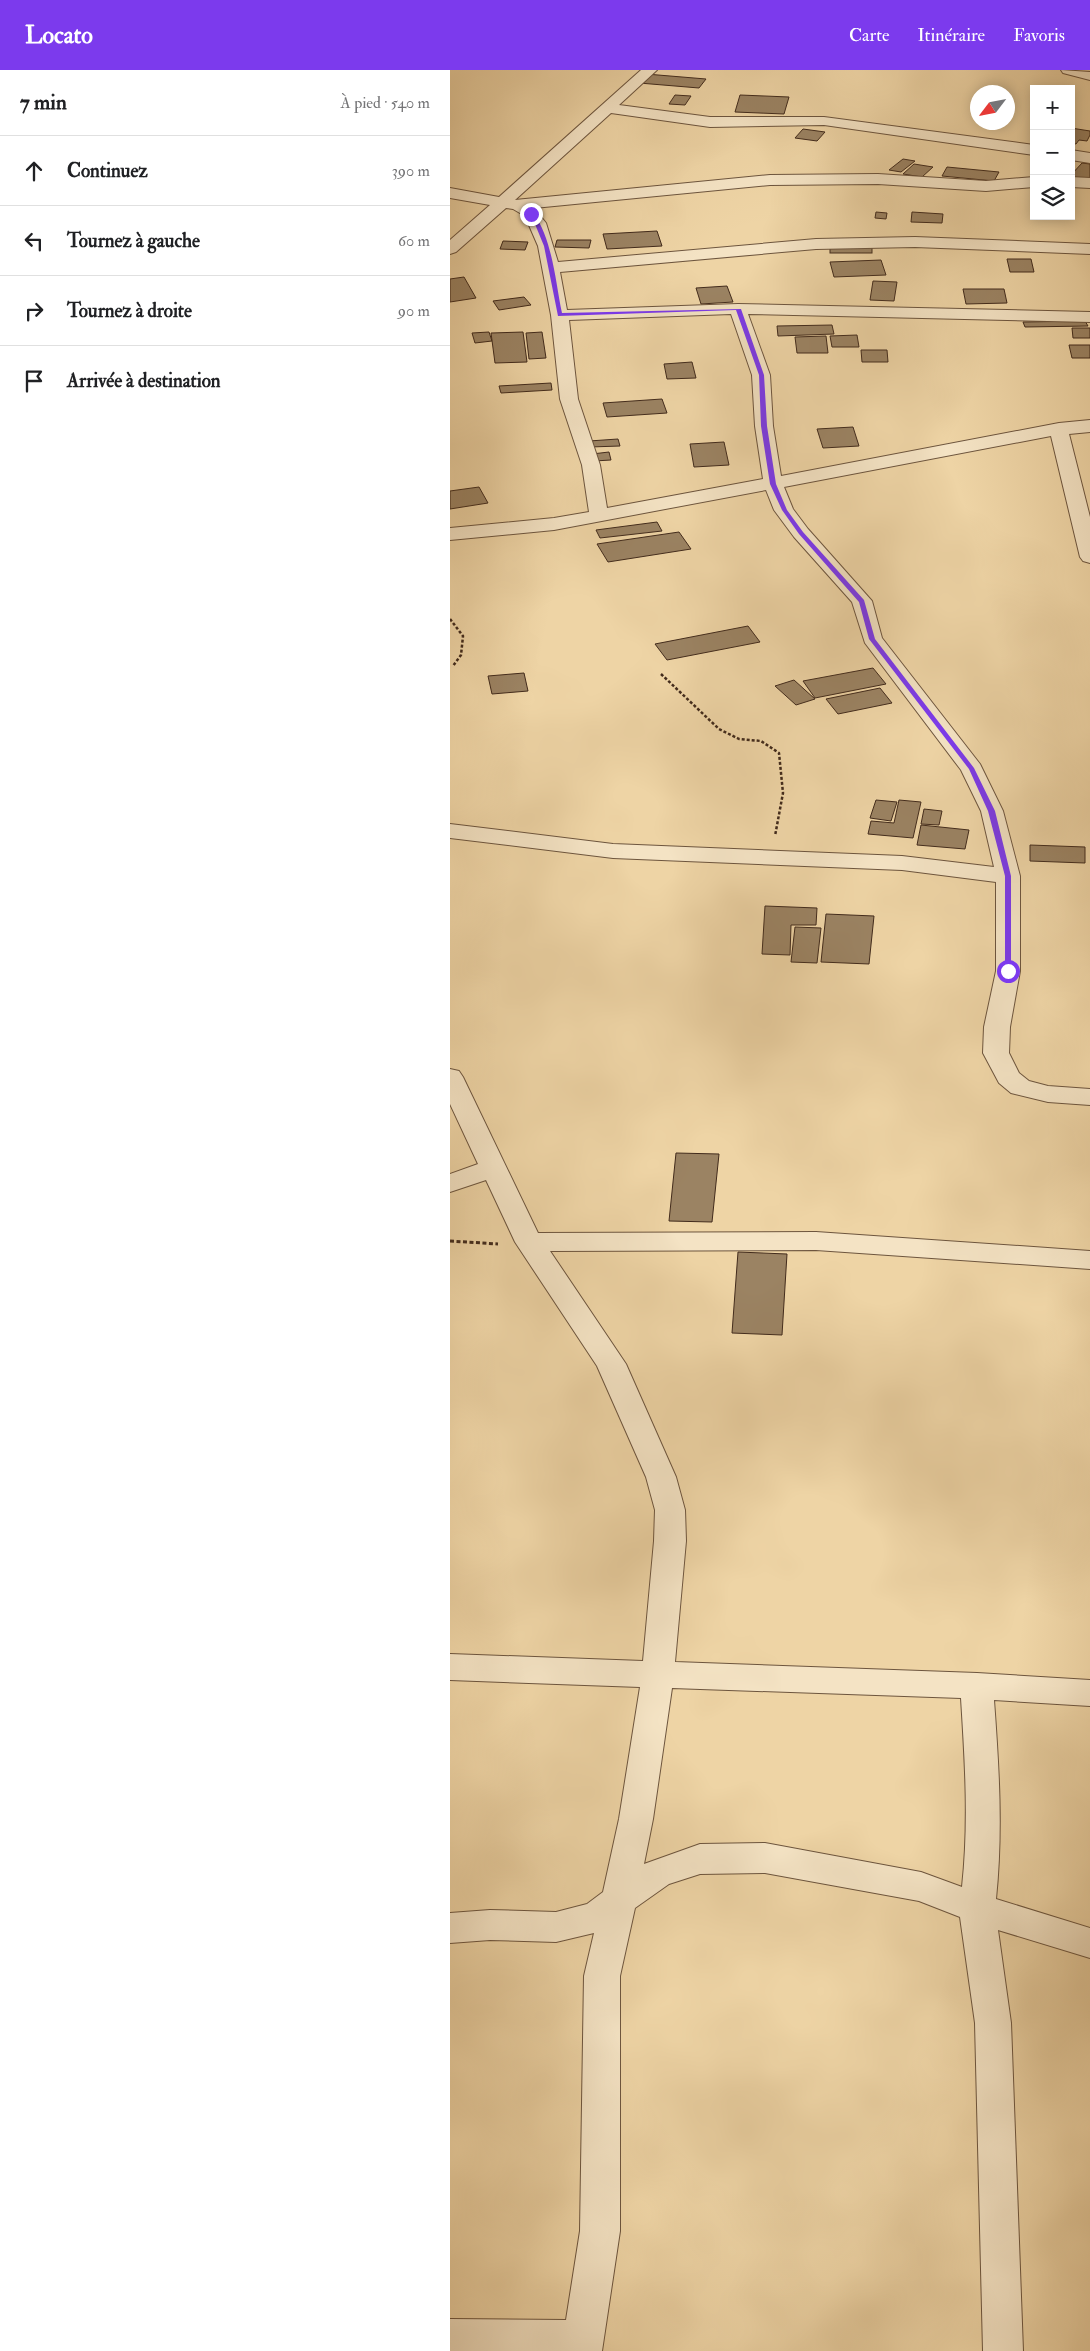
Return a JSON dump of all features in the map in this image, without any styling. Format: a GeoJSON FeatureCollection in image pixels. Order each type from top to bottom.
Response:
{"type":"FeatureCollection","features":[{"type":"Feature","properties":{"kind":"street"},"geometry":{"type":"LineString","coordinates":[[450,249],[512,203],[605,108],[650,70]]}},
{"type":"Feature","properties":{"kind":"street"},"geometry":{"type":"LineString","coordinates":[[1068,70],[1090,76]]}},
{"type":"Feature","properties":{"kind":"street"},"geometry":{"type":"LineString","coordinates":[[605,108],[710,122],[824,121],[1030,149]]}},
{"type":"Feature","properties":{"kind":"street"},"geometry":{"type":"LineString","coordinates":[[1075,156],[1090,158]]}},
{"type":"Feature","properties":{"kind":"street"},"geometry":{"type":"LineString","coordinates":[[450,193],[512,203],[770,180],[878,179],[986,186],[1030,182]]}},
{"type":"Feature","properties":{"kind":"street"},"geometry":{"type":"LineString","coordinates":[[1075,182],[1090,183]]}},
{"type":"Feature","properties":{"kind":"street"},"geometry":{"type":"LineString","coordinates":[[512,203],[531,214],[538,223],[546,246],[560,315],[569,399],[590,465],[599,516]]}},
{"type":"Feature","properties":{"kind":"street"},"geometry":{"type":"LineString","coordinates":[[550,268],[816,244],[915,242],[1090,249]]}},
{"type":"Feature","properties":{"kind":"street"},"geometry":{"type":"LineString","coordinates":[[560,315],[738,309],[1090,317]]}},
{"type":"Feature","properties":{"kind":"street"},"geometry":{"type":"LineString","coordinates":[[738,309],[761,375],[764,426],[773,484],[784,510],[801,533],[862,601],[865,619],[876,645],[972,769],[992,811],[1008,876],[1008,971],[997,1027],[996,1054],[1008,1077],[1020,1088],[1048,1094],[1090,1097]]}},
{"type":"Feature","properties":{"kind":"street"},"geometry":{"type":"LineString","coordinates":[[450,534],[554,524],[1059,430],[1090,426]]}},
{"type":"Feature","properties":{"kind":"street"},"geometry":{"type":"LineString","coordinates":[[1059,430],[1090,557]]}},
{"type":"Feature","properties":{"kind":"street"},"geometry":{"type":"LineString","coordinates":[[450,831],[622,852],[775,856],[902,863],[1008,876]]}},
{"type":"Feature","properties":{"kind":"street"},"geometry":{"type":"LineString","coordinates":[[450,1077],[492,1169],[518,1216],[529,1242],[611,1364],[661,1478],[670,1510],[670,1541],[658,1674],[636,1818],[602,1976],[600,2231],[583,2346],[450,2339]]}},
{"type":"Feature","properties":{"kind":"street"},"geometry":{"type":"LineString","coordinates":[[450,1183],[492,1169]]}},
{"type":"Feature","properties":{"kind":"street"},"geometry":{"type":"LineString","coordinates":[[529,1242],[816,1241],[1090,1260]]}},
{"type":"Feature","properties":{"kind":"street"},"geometry":{"type":"LineString","coordinates":[[450,1667],[978,1686],[1090,1693]]}},
{"type":"Feature","properties":{"kind":"street"},"geometry":{"type":"LineString","coordinates":[[978,1686],[984,1792],[983,1854],[976,1908],[993,2023],[1003,2351]]}},
{"type":"Feature","properties":{"kind":"street"},"geometry":{"type":"LineString","coordinates":[[450,1928],[490,1925],[556,1927],[597,1917],[657,1874],[700,1859],[765,1858],[921,1887],[976,1908],[1090,1943]]}},
{"type":"Feature","properties":{"kind":"path"},"geometry":{"type":"LineString","coordinates":[[450,619],[463,636],[461,655],[453,666]]}},
{"type":"Feature","properties":{"kind":"path"},"geometry":{"type":"LineString","coordinates":[[661,674],[719,730],[739,739],[761,741],[779,753],[783,793],[774,840],[775,856]]}},
{"type":"Feature","properties":{"kind":"path"},"geometry":{"type":"LineString","coordinates":[[450,1241],[508,1244],[529,1242]]}},
{"type":"Feature","properties":{"kind":"building"},"geometry":{"type":"Polygon","coordinates":[[[646,74],[706,79],[699,88],[639,83],[646,74]]]}},
{"type":"Feature","properties":{"kind":"building"},"geometry":{"type":"Polygon","coordinates":[[[675,95],[691,96],[685,105],[669,104],[675,95]]]}},
{"type":"Feature","properties":{"kind":"building"},"geometry":{"type":"Polygon","coordinates":[[[740,95],[789,97],[784,114],[735,112],[740,95]]]}},
{"type":"Feature","properties":{"kind":"building"},"geometry":{"type":"Polygon","coordinates":[[[803,129],[825,132],[817,141],[795,138],[803,129]]]}},
{"type":"Feature","properties":{"kind":"building"},"geometry":{"type":"Polygon","coordinates":[[[1075,129],[1090,131],[1087,141],[1079,140],[1076,144],[1075,129]]]}},
{"type":"Feature","properties":{"kind":"building"},"geometry":{"type":"Polygon","coordinates":[[[903,159],[915,161],[901,172],[889,170],[903,159]]]}},
{"type":"Feature","properties":{"kind":"building"},"geometry":{"type":"Polygon","coordinates":[[[1082,163],[1090,164],[1090,182],[1075,180],[1075,171],[1082,163]]]}},
{"type":"Feature","properties":{"kind":"building"},"geometry":{"type":"Polygon","coordinates":[[[914,164],[933,167],[922,177],[903,174],[914,164]]]}},
{"type":"Feature","properties":{"kind":"building"},"geometry":{"type":"Polygon","coordinates":[[[947,167],[999,172],[994,181],[942,176],[947,167]]]}},
{"type":"Feature","properties":{"kind":"building"},"geometry":{"type":"Polygon","coordinates":[[[876,212],[887,213],[886,219],[875,218],[876,212]]]}},
{"type":"Feature","properties":{"kind":"building"},"geometry":{"type":"Polygon","coordinates":[[[912,212],[943,214],[942,223],[911,222],[912,212]]]}},
{"type":"Feature","properties":{"kind":"building"},"geometry":{"type":"Polygon","coordinates":[[[657,231],[662,246],[607,249],[603,234],[657,231]]]}},
{"type":"Feature","properties":{"kind":"building"},"geometry":{"type":"Polygon","coordinates":[[[557,240],[591,240],[589,248],[555,247],[557,240]]]}},
{"type":"Feature","properties":{"kind":"building"},"geometry":{"type":"Polygon","coordinates":[[[503,241],[528,242],[525,250],[500,249],[503,241]]]}},
{"type":"Feature","properties":{"kind":"building"},"geometry":{"type":"Polygon","coordinates":[[[830,247],[872,247],[872,253],[830,253],[830,247]]]}},
{"type":"Feature","properties":{"kind":"building"},"geometry":{"type":"Polygon","coordinates":[[[1007,259],[1031,259],[1034,272],[1010,272],[1007,259]]]}},
{"type":"Feature","properties":{"kind":"building"},"geometry":{"type":"Polygon","coordinates":[[[881,260],[886,275],[834,277],[830,262],[881,260]]]}},
{"type":"Feature","properties":{"kind":"building"},"geometry":{"type":"Polygon","coordinates":[[[464,277],[476,298],[450,302],[450,279],[464,277]]]}},
{"type":"Feature","properties":{"kind":"building"},"geometry":{"type":"Polygon","coordinates":[[[873,281],[897,282],[894,301],[870,300],[873,281]]]}},
{"type":"Feature","properties":{"kind":"building"},"geometry":{"type":"Polygon","coordinates":[[[727,286],[733,302],[701,304],[696,288],[727,286]]]}},
{"type":"Feature","properties":{"kind":"building"},"geometry":{"type":"Polygon","coordinates":[[[963,289],[1004,289],[1007,303],[966,304],[963,289]]]}},
{"type":"Feature","properties":{"kind":"building"},"geometry":{"type":"Polygon","coordinates":[[[524,297],[531,305],[499,310],[493,301],[524,297]]]}},
{"type":"Feature","properties":{"kind":"building"},"geometry":{"type":"Polygon","coordinates":[[[1085,321],[1088,326],[1025,327],[1023,322],[1085,321]]]}},
{"type":"Feature","properties":{"kind":"building"},"geometry":{"type":"Polygon","coordinates":[[[832,325],[834,334],[778,336],[777,326],[832,325]]]}},
{"type":"Feature","properties":{"kind":"building"},"geometry":{"type":"Polygon","coordinates":[[[1072,328],[1090,328],[1090,338],[1073,338],[1072,328]]]}},
{"type":"Feature","properties":{"kind":"building"},"geometry":{"type":"Polygon","coordinates":[[[489,332],[492,341],[475,343],[472,333],[489,332]]]}},
{"type":"Feature","properties":{"kind":"building"},"geometry":{"type":"Polygon","coordinates":[[[523,332],[527,362],[495,363],[491,333],[523,332]]]}},
{"type":"Feature","properties":{"kind":"building"},"geometry":{"type":"Polygon","coordinates":[[[542,332],[546,358],[529,359],[526,333],[542,332]]]}},
{"type":"Feature","properties":{"kind":"building"},"geometry":{"type":"Polygon","coordinates":[[[857,335],[859,347],[832,347],[830,336],[857,335]]]}},
{"type":"Feature","properties":{"kind":"building"},"geometry":{"type":"Polygon","coordinates":[[[826,336],[828,353],[797,353],[795,337],[826,336]]]}},
{"type":"Feature","properties":{"kind":"building"},"geometry":{"type":"Polygon","coordinates":[[[1069,345],[1090,345],[1090,358],[1072,358],[1069,345]]]}},
{"type":"Feature","properties":{"kind":"building"},"geometry":{"type":"Polygon","coordinates":[[[861,350],[887,350],[888,362],[862,362],[861,350]]]}},
{"type":"Feature","properties":{"kind":"building"},"geometry":{"type":"Polygon","coordinates":[[[692,362],[696,378],[667,379],[664,364],[692,362]]]}},
{"type":"Feature","properties":{"kind":"building"},"geometry":{"type":"Polygon","coordinates":[[[551,383],[552,390],[501,393],[499,386],[551,383]]]}},
{"type":"Feature","properties":{"kind":"building"},"geometry":{"type":"Polygon","coordinates":[[[662,399],[667,413],[607,417],[603,403],[662,399]]]}},
{"type":"Feature","properties":{"kind":"building"},"geometry":{"type":"Polygon","coordinates":[[[853,427],[859,446],[823,448],[817,429],[853,427]]]}},
{"type":"Feature","properties":{"kind":"building"},"geometry":{"type":"Polygon","coordinates":[[[618,439],[620,446],[590,447],[589,441],[618,439]]]}},
{"type":"Feature","properties":{"kind":"building"},"geometry":{"type":"Polygon","coordinates":[[[724,442],[729,465],[694,467],[690,444],[724,442]]]}},
{"type":"Feature","properties":{"kind":"building"},"geometry":{"type":"Polygon","coordinates":[[[609,452],[611,460],[594,461],[592,454],[609,452]]]}},
{"type":"Feature","properties":{"kind":"building"},"geometry":{"type":"Polygon","coordinates":[[[479,487],[488,503],[450,509],[450,491],[479,487]]]}},
{"type":"Feature","properties":{"kind":"building"},"geometry":{"type":"Polygon","coordinates":[[[657,522],[662,531],[600,538],[596,530],[657,522]]]}},
{"type":"Feature","properties":{"kind":"building"},"geometry":{"type":"Polygon","coordinates":[[[679,532],[691,549],[608,562],[597,544],[679,532]]]}},
{"type":"Feature","properties":{"kind":"building"},"geometry":{"type":"Polygon","coordinates":[[[748,626],[760,642],[667,660],[655,644],[748,626]]]}},
{"type":"Feature","properties":{"kind":"building"},"geometry":{"type":"Polygon","coordinates":[[[873,668],[886,684],[815,698],[803,681],[873,668]]]}},
{"type":"Feature","properties":{"kind":"building"},"geometry":{"type":"Polygon","coordinates":[[[524,673],[528,691],[492,694],[488,676],[524,673]]]}},
{"type":"Feature","properties":{"kind":"building"},"geometry":{"type":"Polygon","coordinates":[[[794,680],[815,699],[796,705],[775,686],[794,680]]]}},
{"type":"Feature","properties":{"kind":"building"},"geometry":{"type":"Polygon","coordinates":[[[880,688],[892,703],[838,714],[826,699],[880,688]]]}},
{"type":"Feature","properties":{"kind":"building"},"geometry":{"type":"Polygon","coordinates":[[[876,800],[897,802],[891,821],[870,818],[876,800]]]}},
{"type":"Feature","properties":{"kind":"building"},"geometry":{"type":"Polygon","coordinates":[[[899,800],[921,802],[913,838],[868,834],[871,821],[894,823],[899,800]]]}},
{"type":"Feature","properties":{"kind":"building"},"geometry":{"type":"Polygon","coordinates":[[[924,809],[942,811],[939,825],[921,824],[924,809]]]}},
{"type":"Feature","properties":{"kind":"building"},"geometry":{"type":"Polygon","coordinates":[[[921,825],[969,830],[965,849],[917,845],[921,825]]]}},
{"type":"Feature","properties":{"kind":"building"},"geometry":{"type":"Polygon","coordinates":[[[1030,845],[1085,847],[1085,863],[1030,861],[1030,845]]]}},
{"type":"Feature","properties":{"kind":"building"},"geometry":{"type":"Polygon","coordinates":[[[765,906],[817,908],[816,925],[791,925],[790,955],[762,954],[765,906]]]}},
{"type":"Feature","properties":{"kind":"building"},"geometry":{"type":"Polygon","coordinates":[[[826,914],[874,916],[869,964],[821,962],[826,914]]]}},
{"type":"Feature","properties":{"kind":"building"},"geometry":{"type":"Polygon","coordinates":[[[795,927],[821,928],[817,963],[791,962],[795,927]]]}},
{"type":"Feature","properties":{"kind":"building"},"geometry":{"type":"Polygon","coordinates":[[[676,1153],[719,1154],[712,1222],[669,1221],[676,1153]]]}},
{"type":"Feature","properties":{"kind":"building"},"geometry":{"type":"Polygon","coordinates":[[[738,1252],[787,1254],[782,1335],[732,1333],[738,1252]]]}},
{"type":"Feature","properties":{"kind":"route"},"geometry":{"type":"LineString","coordinates":[[531,214],[538,223],[546,246],[560,315],[738,309],[761,375],[764,426],[773,484],[784,510],[801,533],[862,601],[865,619],[872,639],[942,733],[972,769],[992,811],[1008,876],[1008,971]]}}]}
